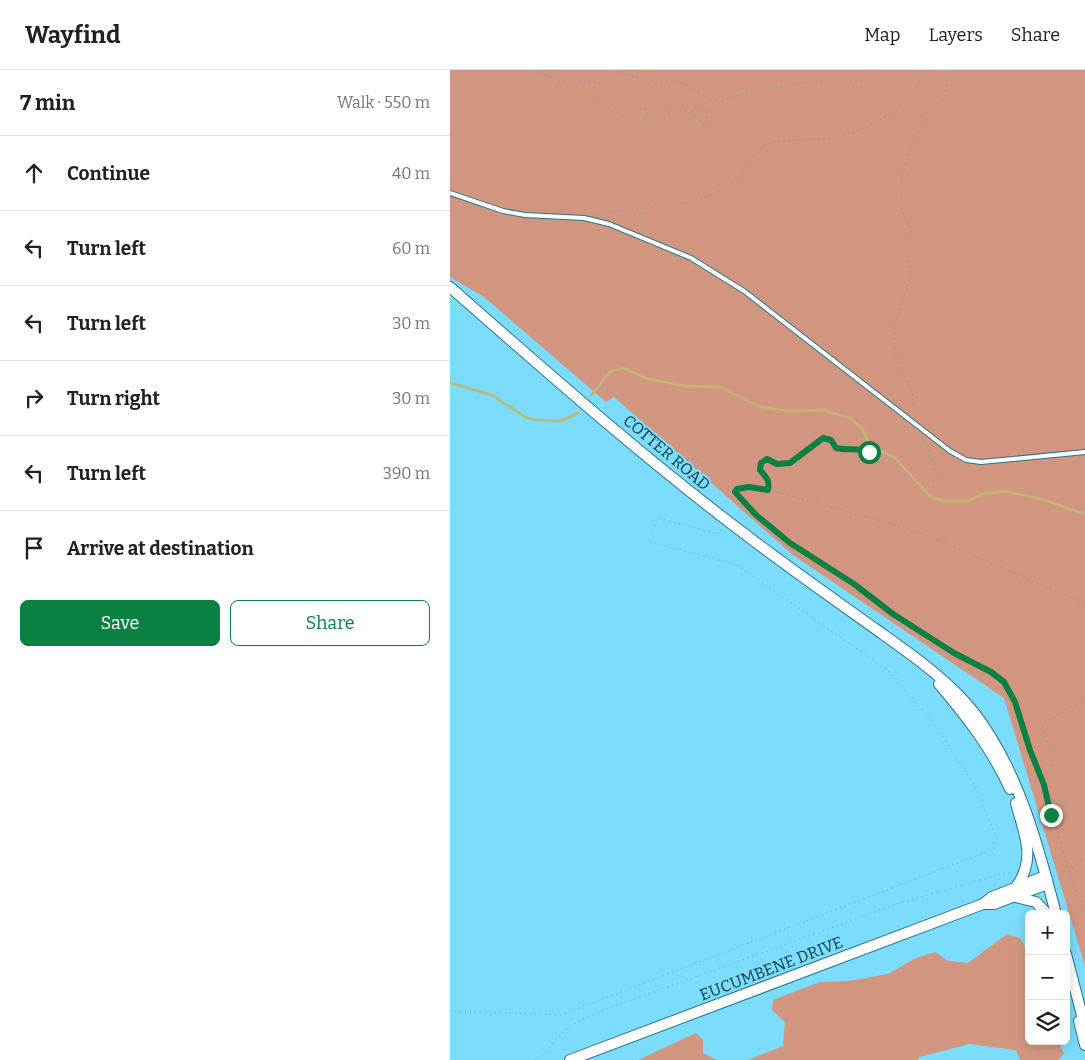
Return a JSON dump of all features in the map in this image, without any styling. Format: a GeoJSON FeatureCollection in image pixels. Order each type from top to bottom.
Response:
{"type":"FeatureCollection","features":[{"type":"Feature","properties":{"kind":"main road","name":"COTTER ROAD"},"geometry":{"type":"LineString","coordinates":[[450,287],[530,357],[729,523],[955,691],[993,739],[1008,766],[1023,804],[1043,881],[1047,910]]}},
{"type":"Feature","properties":{"kind":"main road","name":"COTTER ROAD"},"geometry":{"type":"LineString","coordinates":[[922,665],[969,719],[1002,771],[1016,803],[1054,910]]}},
{"type":"Feature","properties":{"kind":"main road"},"geometry":{"type":"LineString","coordinates":[[1016,803],[1028,853],[1025,874],[1015,892],[1036,902],[1044,910]]}},
{"type":"Feature","properties":{"kind":"main road","name":"EUCUMBENE DRIVE"},"geometry":{"type":"LineString","coordinates":[[570,1060],[983,904],[994,904],[1015,892],[1043,881]]}},
{"type":"Feature","properties":{"kind":"main road"},"geometry":{"type":"LineString","coordinates":[[1066,955],[1085,1026]]}},
{"type":"Feature","properties":{"kind":"main road"},"geometry":{"type":"LineString","coordinates":[[1070,991],[1085,1045]]}},
{"type":"Feature","properties":{"kind":"lane"},"geometry":{"type":"LineString","coordinates":[[450,193],[524,215],[584,218],[631,232],[690,258],[744,291],[959,458],[973,462],[1085,452]]}},
{"type":"Feature","properties":{"kind":"path"},"geometry":{"type":"LineString","coordinates":[[531,70],[560,81],[598,82],[605,89],[598,98],[600,102],[618,115],[634,114],[644,108],[647,114],[641,122],[643,127],[649,126],[669,114],[675,101],[680,101],[686,112],[680,119],[683,126],[694,118],[693,110],[696,107],[701,123],[704,125],[706,124],[707,112],[723,101]]}},
{"type":"Feature","properties":{"kind":"path"},"geometry":{"type":"LineString","coordinates":[[614,70],[637,78],[660,82],[678,81],[713,101],[723,101],[752,91],[776,86],[861,81],[870,70]]}},
{"type":"Feature","properties":{"kind":"path"},"geometry":{"type":"LineString","coordinates":[[584,218],[622,209],[684,202],[711,195],[737,180],[756,152],[766,144],[823,139],[842,135],[888,114],[911,94],[924,70]]}},
{"type":"Feature","properties":{"kind":"path"},"geometry":{"type":"LineString","coordinates":[[768,490],[769,483],[767,477],[760,470],[761,463],[767,459],[777,464],[790,463],[823,438],[831,440],[836,448],[844,450],[863,449],[879,455],[914,478],[928,482],[938,479],[937,468],[913,414],[912,392],[896,358],[894,326],[911,275],[907,255],[911,230],[902,210],[902,180],[915,136],[945,95],[947,80],[944,70]]}},
{"type":"Feature","properties":{"kind":"path"},"geometry":{"type":"LineString","coordinates":[[694,457],[735,492],[765,523],[808,556],[854,584],[893,614],[954,653],[991,672],[1004,682],[1015,702],[1030,750],[1044,785],[1085,926]]}},
{"type":"Feature","properties":{"kind":"path"},"geometry":{"type":"LineString","coordinates":[[735,492],[737,489],[749,487],[768,490],[917,531],[1085,604]]}},
{"type":"Feature","properties":{"kind":"path"},"geometry":{"type":"LineString","coordinates":[[450,1011],[561,1015],[994,849],[996,837],[975,786],[937,727],[890,672],[737,565],[648,541],[659,518],[718,534],[746,504]]}},
{"type":"Feature","properties":{"kind":"path"},"geometry":{"type":"LineString","coordinates":[[1044,785],[1052,768],[1052,760],[1043,729],[1044,723],[1085,699]]}},
{"type":"Feature","properties":{"kind":"path"},"geometry":{"type":"LineString","coordinates":[[1048,800],[1059,801],[1085,814]]}},
{"type":"Feature","properties":{"kind":"path"},"geometry":{"type":"LineString","coordinates":[[1043,881],[1069,870],[1085,858]]}},
{"type":"Feature","properties":{"kind":"path"},"geometry":{"type":"LineString","coordinates":[[534,1060],[544,1055],[563,1032],[578,1021],[612,1007],[897,904],[1004,873],[1025,874]]}},
{"type":"Feature","properties":{"kind":"path"},"geometry":{"type":"LineString","coordinates":[[1079,903],[1085,901]]}},
{"type":"Feature","properties":{"kind":"shaded area"},"geometry":{"type":"Polygon","coordinates":[[[450,70],[1085,70],[1085,966],[1070,916],[1070,910],[1068,910],[1004,698],[793,555],[614,397],[606,402],[484,297],[450,277],[450,70]]]}},
{"type":"Feature","properties":{"kind":"shaded area"},"geometry":{"type":"Polygon","coordinates":[[[1007,934],[1020,938],[1025,947],[1025,1045],[1060,1045],[1064,1054],[1058,1060],[1020,1060],[1016,1050],[969,1044],[919,1057],[918,1060],[748,1060],[783,1046],[785,1022],[772,1010],[773,1000],[820,982],[849,981],[888,974],[916,958],[935,952],[948,961],[968,963],[1007,934]]]}},
{"type":"Feature","properties":{"kind":"shaded area"},"geometry":{"type":"Polygon","coordinates":[[[696,1033],[703,1040],[703,1053],[717,1060],[638,1060],[696,1033]]]}},
{"type":"Feature","properties":{"kind":"waterway"},"geometry":{"type":"LineString","coordinates":[[591,396],[610,372],[623,368],[648,379],[684,386],[720,387],[760,407],[791,411],[823,410],[850,418],[862,428],[869,444],[895,458],[931,497],[944,501],[968,501],[983,494],[1005,491],[1041,499],[1082,513],[1085,511]]}},
{"type":"Feature","properties":{"kind":"waterway"},"geometry":{"type":"LineString","coordinates":[[450,383],[492,395],[525,417],[536,420],[561,421],[578,413]]}},
{"type":"Feature","properties":{"kind":"route"},"geometry":{"type":"LineString","coordinates":[[869,452],[863,449],[844,450],[836,448],[831,440],[823,438],[790,463],[777,464],[767,459],[761,463],[760,470],[767,477],[769,483],[768,490],[749,487],[737,489],[735,492],[756,515],[790,543],[854,584],[893,614],[921,630],[966,661],[999,677],[1008,686],[1044,785],[1051,815]]}}]}
